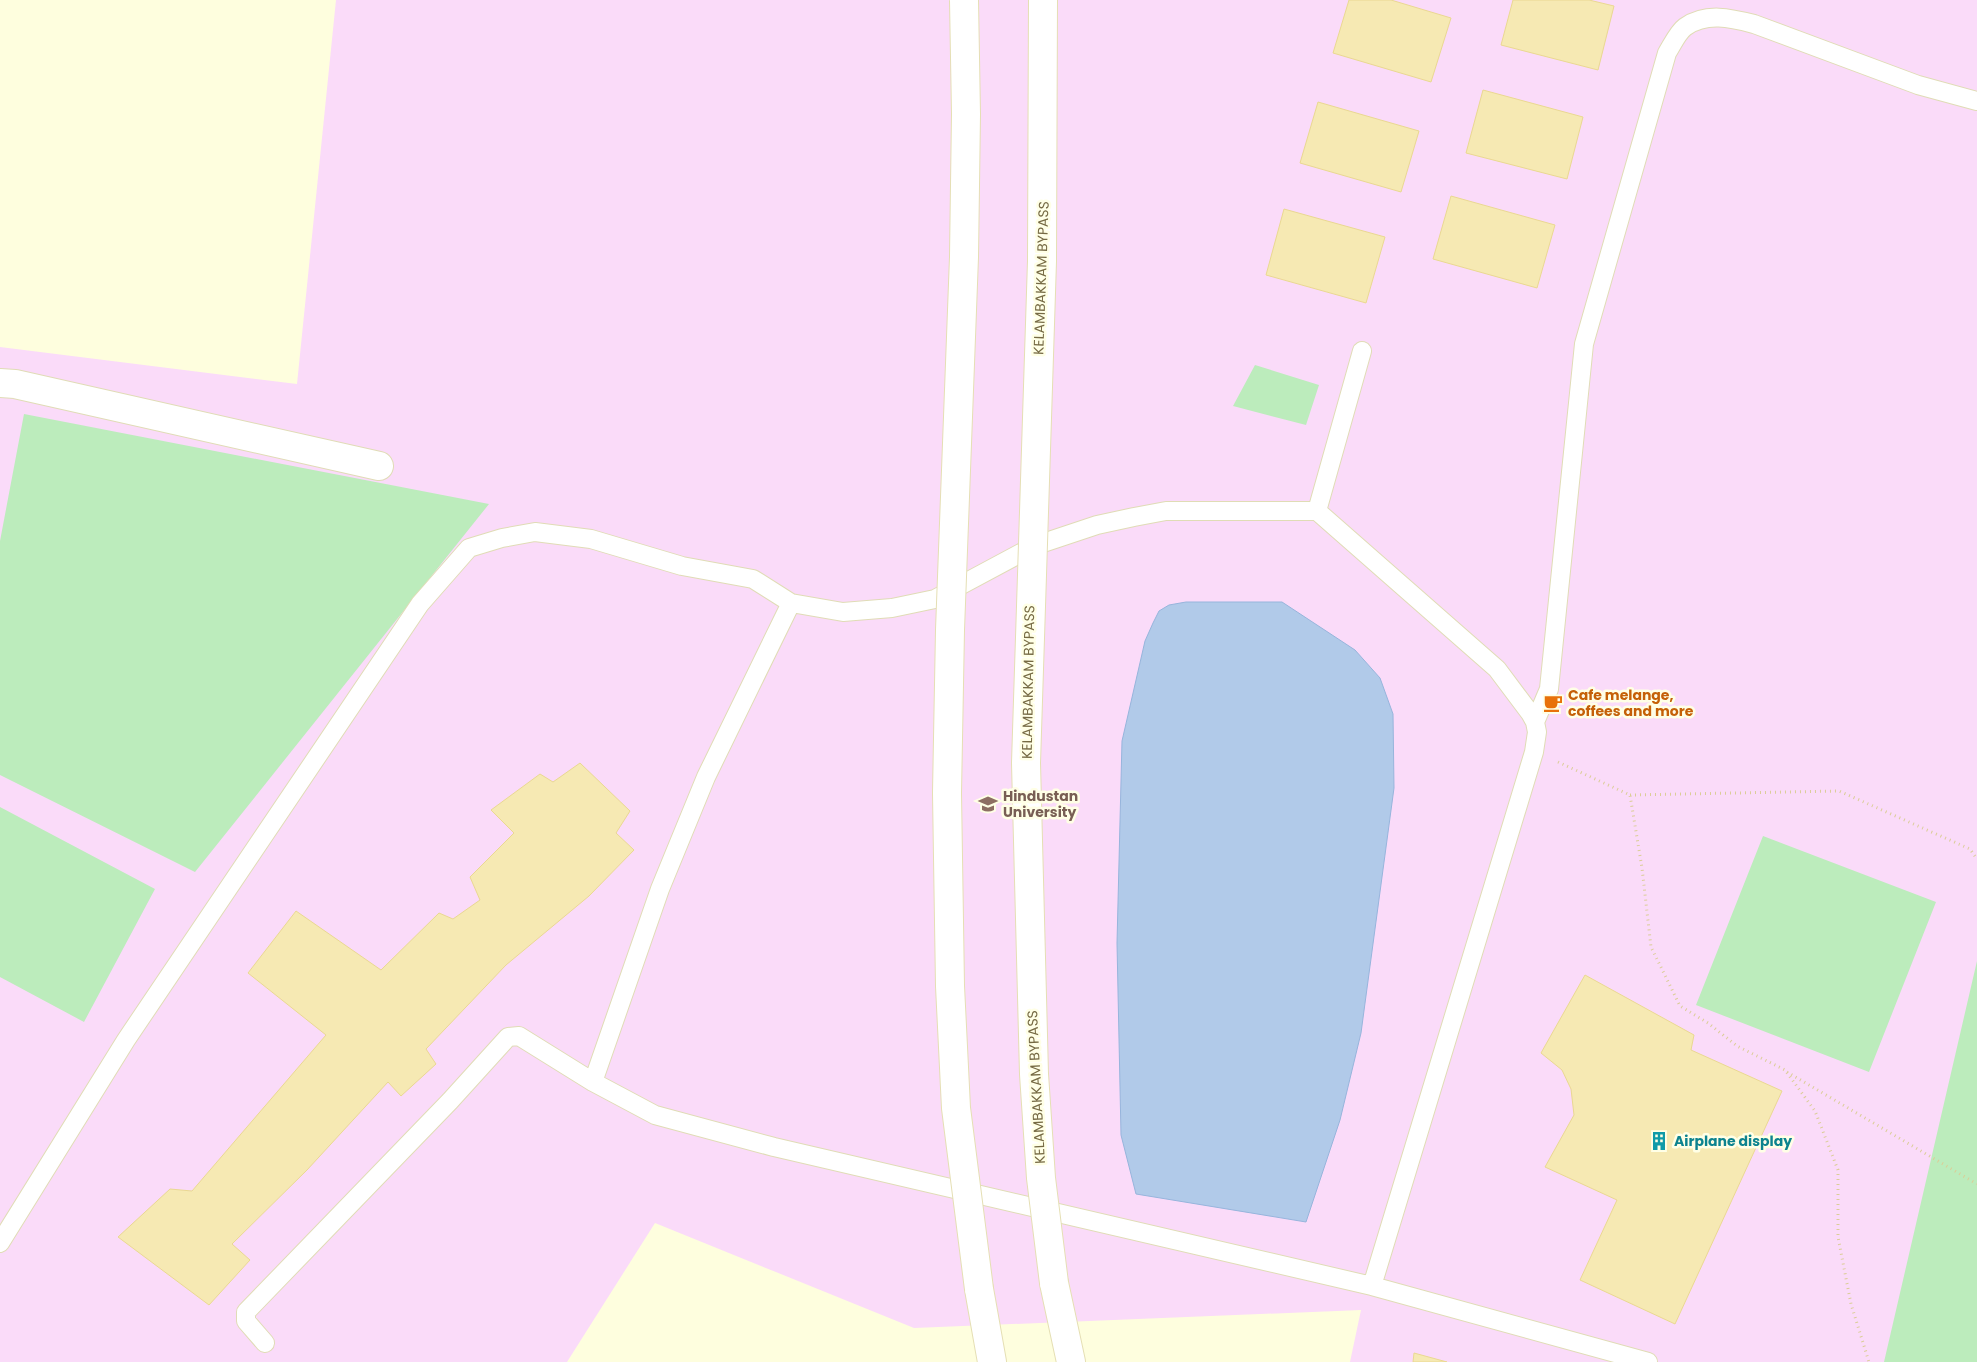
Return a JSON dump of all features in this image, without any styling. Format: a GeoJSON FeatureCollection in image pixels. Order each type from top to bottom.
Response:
{"type":"FeatureCollection","features":[{"type":"Feature","properties":{"kind":"main road"},"geometry":{"type":"LineString","coordinates":[[964,0],[966,114],[964,257],[950,621],[947,793],[950,986],[956,1108],[979,1290],[992,1362]]}},
{"type":"Feature","properties":{"kind":"main road","name":"KELAMBAKKAM BYPASS"},"geometry":{"type":"LineString","coordinates":[[1043,0],[1042,261],[1026,763],[1034,1074],[1040,1178],[1054,1283],[1070,1362]]}},
{"type":"Feature","properties":{"kind":"main road"},"geometry":{"type":"LineString","coordinates":[[0,383],[15,384],[379,466]]}},
{"type":"Feature","properties":{"kind":"lane"},"geometry":{"type":"LineString","coordinates":[[1535,722],[1548,689],[1584,344],[1667,53],[1684,28],[1705,17],[1731,18],[1754,24],[1918,85],[1977,101]]}},
{"type":"Feature","properties":{"kind":"lane"},"geometry":{"type":"LineString","coordinates":[[1317,510],[1362,351]]}},
{"type":"Feature","properties":{"kind":"lane"},"geometry":{"type":"LineString","coordinates":[[0,1243],[142,1015],[420,604],[469,548],[502,538],[535,532],[591,539],[682,566],[753,579],[791,603],[843,612],[892,608],[935,600],[1034,546],[1097,525],[1166,510],[1317,510],[1497,669],[1530,713],[1535,722],[1537,732],[1534,752],[1372,1286]]}},
{"type":"Feature","properties":{"kind":"lane"},"geometry":{"type":"LineString","coordinates":[[593,1082],[660,889],[706,777],[791,603]]}},
{"type":"Feature","properties":{"kind":"lane"},"geometry":{"type":"LineString","coordinates":[[265,1343],[246,1321],[246,1312],[450,1101],[508,1037],[519,1036],[593,1082],[655,1116],[765,1145],[1372,1286],[1648,1362]]}},
{"type":"Feature","properties":{"kind":"path"},"geometry":{"type":"LineString","coordinates":[[1534,752],[1630,795],[1839,791],[1970,849],[1977,858]]}},
{"type":"Feature","properties":{"kind":"path"},"geometry":{"type":"LineString","coordinates":[[1630,795],[1642,868],[1651,947],[1680,1006],[1708,1023],[1737,1046],[1785,1070],[1977,1184]]}},
{"type":"Feature","properties":{"kind":"path"},"geometry":{"type":"LineString","coordinates":[[1785,1070],[1815,1111],[1838,1170],[1838,1237],[1851,1304],[1870,1362]]}},
{"type":"Feature","properties":{"kind":"shaded area","name":"Hindustan University"},"geometry":{"type":"Polygon","coordinates":[[[336,0],[1977,0],[1977,1362],[1350,1362],[1361,1310],[914,1328],[655,1223],[567,1362],[0,1362],[0,347],[297,384],[336,0]]]}},
{"type":"Feature","properties":{"kind":"green space"},"geometry":{"type":"Polygon","coordinates":[[[1255,365],[1319,385],[1306,425],[1233,406],[1255,365]]]}},
{"type":"Feature","properties":{"kind":"green space"},"geometry":{"type":"Polygon","coordinates":[[[24,414],[489,504],[195,872],[0,775],[0,541],[24,414]]]}},
{"type":"Feature","properties":{"kind":"green space"},"geometry":{"type":"Polygon","coordinates":[[[0,807],[155,889],[84,1022],[0,977],[0,807]]]}},
{"type":"Feature","properties":{"kind":"green space"},"geometry":{"type":"Polygon","coordinates":[[[1763,836],[1936,902],[1869,1072],[1696,1005],[1763,836]]]}},
{"type":"Feature","properties":{"kind":"green space"},"geometry":{"type":"Polygon","coordinates":[[[1977,961],[1977,1362],[1884,1362],[1977,961]]]}},
{"type":"Feature","properties":{"kind":"water"},"geometry":{"type":"Polygon","coordinates":[[[1186,602],[1282,602],[1355,650],[1380,678],[1393,714],[1394,788],[1361,1033],[1340,1120],[1306,1222],[1136,1194],[1121,1135],[1117,943],[1122,741],[1145,641],[1153,623],[1159,611],[1169,605],[1186,602]]]}},
{"type":"Feature","properties":{"kind":"building"},"geometry":{"type":"Polygon","coordinates":[[[1349,0],[1391,0],[1451,18],[1431,82],[1333,53],[1349,0]]]}},
{"type":"Feature","properties":{"kind":"building"},"geometry":{"type":"Polygon","coordinates":[[[1513,0],[1589,0],[1614,6],[1598,70],[1501,45],[1513,0]]]}},
{"type":"Feature","properties":{"kind":"building"},"geometry":{"type":"Polygon","coordinates":[[[1483,90],[1583,117],[1567,179],[1466,153],[1483,90]]]}},
{"type":"Feature","properties":{"kind":"building"},"geometry":{"type":"Polygon","coordinates":[[[1318,102],[1419,131],[1401,192],[1300,163],[1318,102]]]}},
{"type":"Feature","properties":{"kind":"building"},"geometry":{"type":"Polygon","coordinates":[[[1451,196],[1555,225],[1537,288],[1433,259],[1451,196]]]}},
{"type":"Feature","properties":{"kind":"building"},"geometry":{"type":"Polygon","coordinates":[[[1284,209],[1385,237],[1366,303],[1266,275],[1284,209]]]}},
{"type":"Feature","properties":{"kind":"building"},"geometry":{"type":"Polygon","coordinates":[[[580,763],[630,811],[616,833],[634,850],[589,896],[506,965],[426,1049],[436,1064],[401,1096],[388,1082],[307,1170],[232,1244],[250,1260],[209,1305],[118,1237],[170,1189],[192,1191],[326,1035],[248,973],[296,911],[381,970],[439,913],[453,919],[480,900],[470,877],[514,833],[491,810],[540,774],[553,782],[580,763]]]}},
{"type":"Feature","properties":{"kind":"building","name":"Airplane display"},"geometry":{"type":"Polygon","coordinates":[[[1585,975],[1694,1035],[1691,1050],[1782,1091],[1675,1324],[1580,1280],[1617,1200],[1545,1167],[1574,1115],[1571,1089],[1562,1070],[1541,1053],[1585,975]]]}},
{"type":"Feature","properties":{"kind":"building"},"geometry":{"type":"Polygon","coordinates":[[[1414,1353],[1447,1362],[1413,1362],[1414,1353]]]}},
{"type":"Feature","properties":{"kind":"place","name":"Cafe melange, coffees and more"},"geometry":{"type":"Point","coordinates":[1553,703]}},
{"type":"Feature","properties":{"kind":"place","name":"Hindustan University"},"geometry":{"type":"Point","coordinates":[988,804]}},
{"type":"Feature","properties":{"kind":"place","name":"Airplane display"},"geometry":{"type":"Point","coordinates":[1659,1141]}}]}
